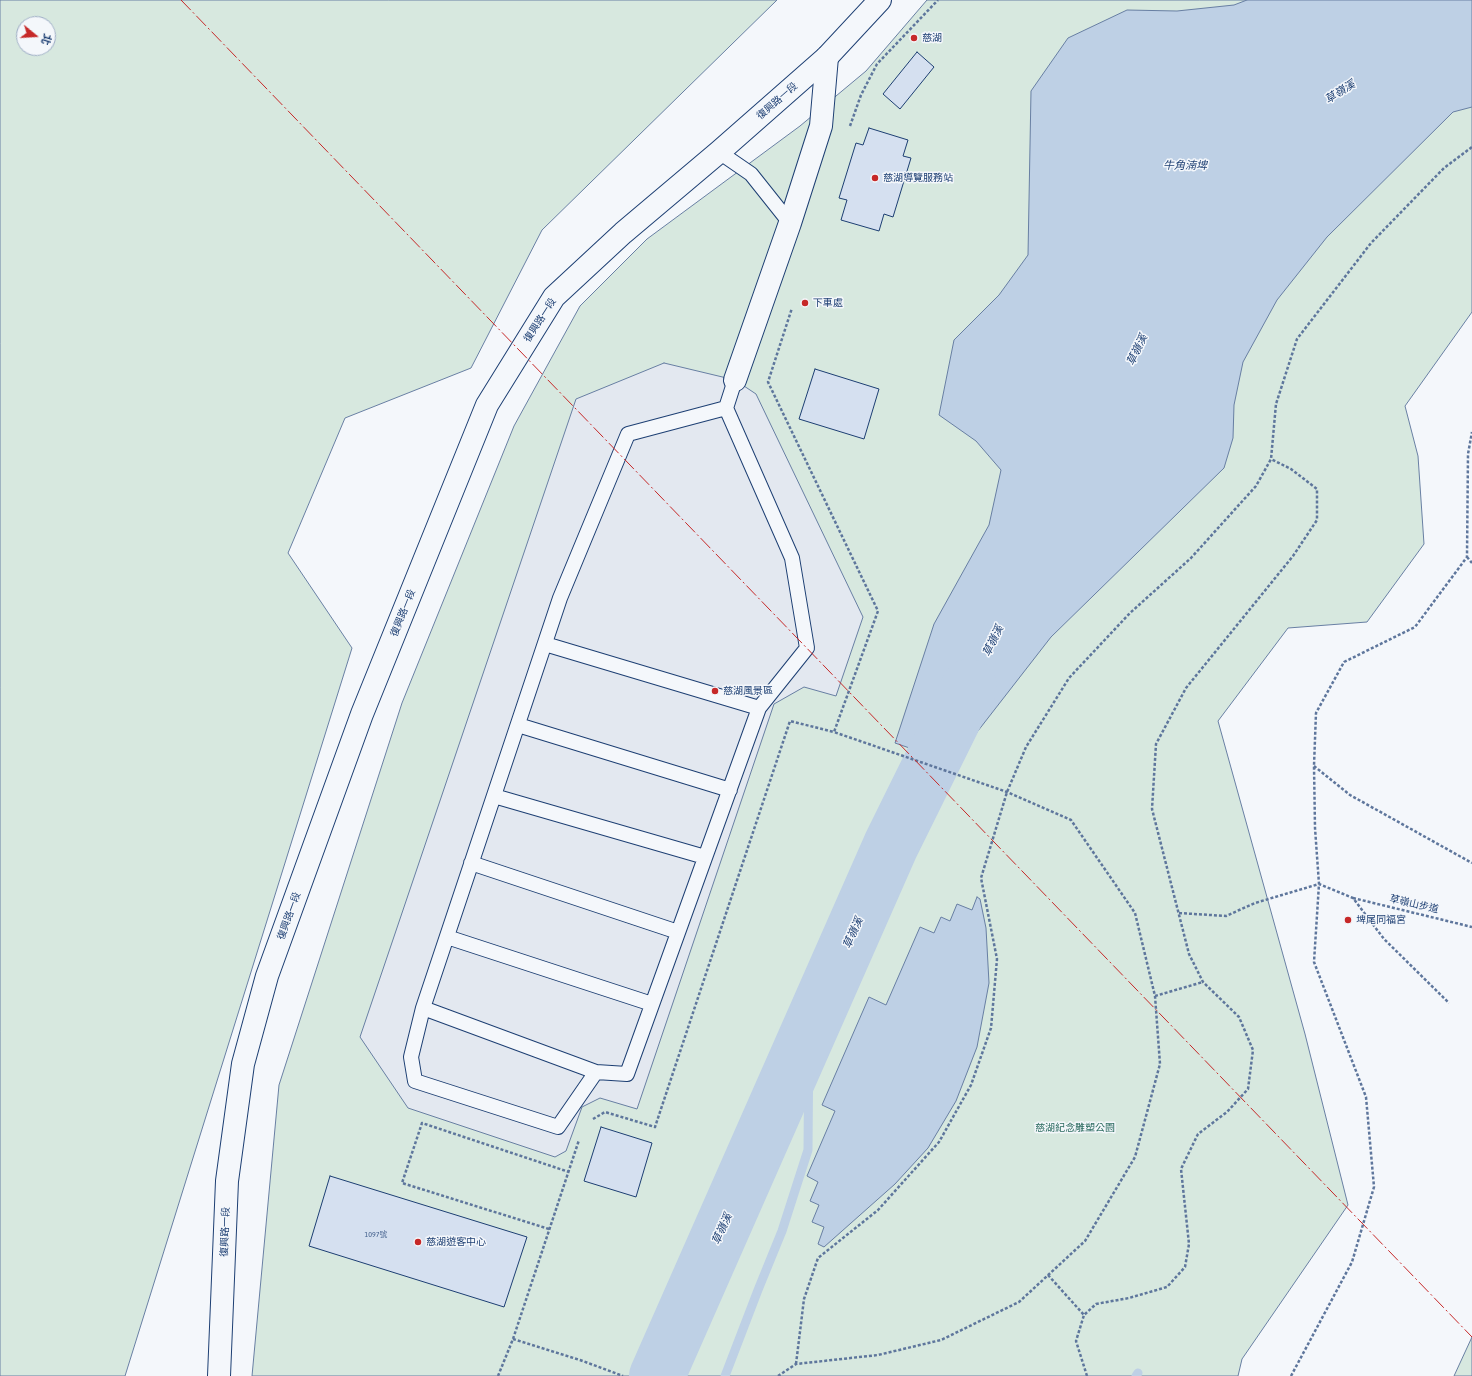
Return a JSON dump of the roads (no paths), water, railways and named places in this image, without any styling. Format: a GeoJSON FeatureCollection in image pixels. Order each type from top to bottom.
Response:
{"type":"FeatureCollection","features":[{"type":"Feature","properties":{"kind":"main road","name":"復興路一段"},"geometry":{"type":"LineString","coordinates":[[219,1376],[227,1181],[243,1064],[267,976],[362,714],[487,405],[554,297],[623,233],[719,152],[827,57],[880,0]]}},
{"type":"Feature","properties":{"kind":"main road"},"geometry":{"type":"LineString","coordinates":[[735,380],[790,222],[821,126],[827,57]]}},
{"type":"Feature","properties":{"kind":"lane"},"geometry":{"type":"LineString","coordinates":[[719,152],[751,174],[790,222]]}},
{"type":"Feature","properties":{"kind":"lane"},"geometry":{"type":"LineString","coordinates":[[423,1008],[596,1072],[627,1074],[759,708],[807,648],[792,558],[726,408],[735,380]]}},
{"type":"Feature","properties":{"kind":"lane"},"geometry":{"type":"LineString","coordinates":[[596,1072],[558,1127],[415,1081],[410,1057],[423,1008],[560,598],[628,434],[726,408]]}},
{"type":"Feature","properties":{"kind":"lane"},"geometry":{"type":"LineString","coordinates":[[545,644],[759,708]]}},
{"type":"Feature","properties":{"kind":"lane"},"geometry":{"type":"LineString","coordinates":[[518,725],[730,790]]}},
{"type":"Feature","properties":{"kind":"lane"},"geometry":{"type":"LineString","coordinates":[[494,796],[705,857]]}},
{"type":"Feature","properties":{"kind":"lane"},"geometry":{"type":"LineString","coordinates":[[471,863],[678,932]]}},
{"type":"Feature","properties":{"kind":"lane"},"geometry":{"type":"LineString","coordinates":[[447,937],[652,1004]]}},
{"type":"Feature","properties":{"kind":"water","name":"牛角湳埤"},"geometry":{"type":"Polygon","coordinates":[[[1247,0],[1472,0],[1472,107],[1453,112],[1327,237],[1277,300],[1243,362],[1234,405],[1233,438],[1224,468],[1051,637],[953,763],[895,743],[934,624],[989,525],[1001,470],[976,441],[939,415],[954,340],[999,295],[1028,255],[1031,91],[1068,38],[1127,10],[1177,11],[1234,5],[1247,0]]]}},
{"type":"Feature","properties":{"kind":"water"},"geometry":{"type":"Polygon","coordinates":[[[977,897],[980,899],[986,928],[989,983],[977,1047],[956,1101],[928,1148],[895,1184],[824,1247],[818,1244],[824,1227],[812,1222],[819,1205],[810,1201],[818,1182],[807,1176],[835,1111],[822,1105],[869,997],[886,1005],[920,927],[934,933],[941,917],[950,921],[957,904],[972,910],[977,897]]]}},
{"type":"Feature","properties":{"kind":"waterway","name":"草嶺溪"},"geometry":{"type":"LineString","coordinates":[[657,1376],[891,845],[969,687]]}},
{"type":"Feature","properties":{"kind":"waterway"},"geometry":{"type":"LineString","coordinates":[[725,1376],[782,1231],[808,1150],[809,1030]]}},
{"type":"Feature","properties":{"kind":"place","name":"慈湖"},"geometry":{"type":"Point","coordinates":[914,38]}},
{"type":"Feature","properties":{"kind":"place","name":"慈湖導覽服務站"},"geometry":{"type":"Point","coordinates":[875,178]}},
{"type":"Feature","properties":{"kind":"place","name":"下車處"},"geometry":{"type":"Point","coordinates":[805,303]}},
{"type":"Feature","properties":{"kind":"place","name":"慈湖風景區"},"geometry":{"type":"Point","coordinates":[715,691]}},
{"type":"Feature","properties":{"kind":"place","name":"埤尾同福宮"},"geometry":{"type":"Point","coordinates":[1348,920]}},
{"type":"Feature","properties":{"kind":"place","name":"慈湖遊客中心"},"geometry":{"type":"Point","coordinates":[418,1242]}},
{"type":"Feature","properties":{"kind":"park label","name":"慈湖紀念雕塑公園"},"geometry":{"type":"Point","coordinates":[1075,1128]}}]}
